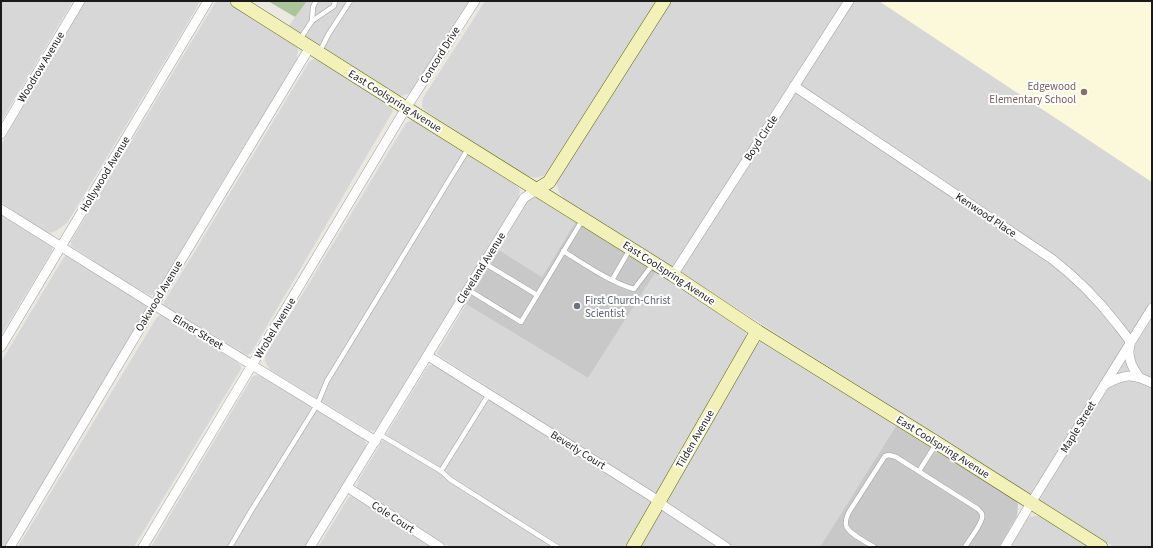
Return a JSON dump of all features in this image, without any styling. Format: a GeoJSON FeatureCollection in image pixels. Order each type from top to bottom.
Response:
{"type":"FeatureCollection","features":[{"type":"Feature","properties":{"kind":"street","name":"Woodrow Avenue"},"geometry":{"type":"LineString","coordinates":[[1,134],[80,1]]}},
{"type":"Feature","properties":{"kind":"street","name":"Hollywood Avenue"},"geometry":{"type":"LineString","coordinates":[[1,347],[208,1]]}},
{"type":"Feature","properties":{"kind":"street","name":"East Coolspring Avenue"},"geometry":{"type":"LineString","coordinates":[[237,1],[673,275],[757,331],[937,442],[1101,547]]}},
{"type":"Feature","properties":{"kind":"street","name":"Concord Drive"},"geometry":{"type":"LineString","coordinates":[[406,108],[475,1]]}},
{"type":"Feature","properties":{"kind":"street","name":"Cleveland Avenue"},"geometry":{"type":"LineString","coordinates":[[310,547],[524,198],[549,182],[664,1]]}},
{"type":"Feature","properties":{"kind":"street","name":"Boyd Circle"},"geometry":{"type":"LineString","coordinates":[[673,275],[849,1]]}},
{"type":"Feature","properties":{"kind":"street","name":"Oakwood Avenue"},"geometry":{"type":"LineString","coordinates":[[10,547],[154,305],[315,50]]}},
{"type":"Feature","properties":{"kind":"street","name":"Kenwood Place"},"geometry":{"type":"LineString","coordinates":[[794,86],[1052,259],[1069,272],[1103,306],[1130,342]]}},
{"type":"Feature","properties":{"kind":"street","name":"Wrobel Avenue"},"geometry":{"type":"LineString","coordinates":[[143,547],[406,108]]}},
{"type":"Feature","properties":{"kind":"street","name":"Elmer Street"},"geometry":{"type":"LineString","coordinates":[[1,209],[316,405],[377,438]]}},
{"type":"Feature","properties":{"kind":"street","name":"Maple Street"},"geometry":{"type":"LineString","coordinates":[[1005,547],[1152,308]]}},
{"type":"Feature","properties":{"kind":"street","name":"Tilden Avenue"},"geometry":{"type":"LineString","coordinates":[[633,547],[757,331]]}},
{"type":"Feature","properties":{"kind":"street"},"geometry":{"type":"LineString","coordinates":[[1130,342],[1130,363],[1139,377]]}},
{"type":"Feature","properties":{"kind":"street","name":"Beverly Court"},"geometry":{"type":"LineString","coordinates":[[428,356],[651,496],[726,547]]}},
{"type":"Feature","properties":{"kind":"street"},"geometry":{"type":"LineString","coordinates":[[1104,384],[1123,377],[1131,376],[1139,377],[1152,383]]}},
{"type":"Feature","properties":{"kind":"street","name":"Cole Court"},"geometry":{"type":"LineString","coordinates":[[347,487],[440,547]]}},
{"type":"Feature","properties":{"kind":"lane"},"geometry":{"type":"LineString","coordinates":[[312,21],[313,7],[316,1]]}},
{"type":"Feature","properties":{"kind":"lane"},"geometry":{"type":"LineString","coordinates":[[299,40],[312,21],[334,6],[335,1]]}},
{"type":"Feature","properties":{"kind":"lane"},"geometry":{"type":"LineString","coordinates":[[315,50],[328,35],[350,1]]}},
{"type":"Feature","properties":{"kind":"lane"},"geometry":{"type":"LineString","coordinates":[[230,547],[316,405],[327,382],[469,148]]}},
{"type":"Feature","properties":{"kind":"lane"},"geometry":{"type":"LineString","coordinates":[[467,289],[521,322],[583,219]]}},
{"type":"Feature","properties":{"kind":"lane"},"geometry":{"type":"LineString","coordinates":[[612,280],[630,248]]}},
{"type":"Feature","properties":{"kind":"lane"},"geometry":{"type":"LineString","coordinates":[[563,251],[612,280],[634,289],[654,263]]}},
{"type":"Feature","properties":{"kind":"lane"},"geometry":{"type":"LineString","coordinates":[[484,263],[537,295]]}},
{"type":"Feature","properties":{"kind":"lane"},"geometry":{"type":"LineString","coordinates":[[441,471],[489,394]]}},
{"type":"Feature","properties":{"kind":"lane"},"geometry":{"type":"LineString","coordinates":[[377,438],[441,471],[451,480],[557,547]]}},
{"type":"Feature","properties":{"kind":"lane"},"geometry":{"type":"LineString","coordinates":[[919,471],[937,442]]}},
{"type":"Feature","properties":{"kind":"lane"},"geometry":{"type":"LineString","coordinates":[[874,547],[852,534],[846,526],[846,520],[849,512],[885,456],[896,457],[982,513],[980,522],[965,547]]}},
{"type":"Feature","properties":{"kind":"shaded area"},"geometry":{"type":"Polygon","coordinates":[[[1,1],[73,1],[1,122],[1,1]]]}},
{"type":"Feature","properties":{"kind":"shaded area"},"geometry":{"type":"Polygon","coordinates":[[[85,1],[200,1],[67,223],[56,231],[49,233],[1,202],[1,145],[85,1]]]}},
{"type":"Feature","properties":{"kind":"shaded area"},"geometry":{"type":"Polygon","coordinates":[[[219,1],[229,2],[295,45],[298,49],[297,60],[157,292],[149,295],[71,246],[71,241],[215,3],[219,1]]]}},
{"type":"Feature","properties":{"kind":"shaded area"},"geometry":{"type":"Polygon","coordinates":[[[306,1],[469,1],[412,92],[400,96],[289,26],[306,1]]]}},
{"type":"Feature","properties":{"kind":"shaded area"},"geometry":{"type":"Polygon","coordinates":[[[485,1],[657,1],[543,176],[535,178],[525,175],[424,110],[422,106],[423,98],[485,1]]]}},
{"type":"Feature","properties":{"kind":"shaded area"},"geometry":{"type":"Polygon","coordinates":[[[671,1],[879,1],[1152,182],[1152,547],[1114,547],[564,199],[559,192],[556,182],[671,1]]]}},
{"type":"Feature","properties":{"kind":"shaded area","name":"Edgewood Elementary School"},"geometry":{"type":"Polygon","coordinates":[[[879,1],[1152,1],[1152,182],[879,1]]]}},
{"type":"Feature","properties":{"kind":"shaded area"},"geometry":{"type":"Polygon","coordinates":[[[313,59],[321,60],[389,104],[393,111],[251,353],[247,355],[163,304],[309,62],[313,59]]]}},
{"type":"Feature","properties":{"kind":"shaded area"},"geometry":{"type":"Polygon","coordinates":[[[412,120],[416,121],[511,181],[519,188],[520,192],[518,199],[374,431],[369,430],[270,370],[265,361],[265,356],[406,123],[412,120]]]}},
{"type":"Feature","properties":{"kind":"shaded area"},"geometry":{"type":"Polygon","coordinates":[[[532,197],[538,197],[576,221],[542,277],[499,250],[527,201],[532,197]]]}},
{"type":"Feature","properties":{"kind":"shaded area"},"geometry":{"type":"Polygon","coordinates":[[[1,214],[52,247],[52,251],[1,335],[1,214]]]}},
{"type":"Feature","properties":{"kind":"shaded area"},"geometry":{"type":"Polygon","coordinates":[[[576,221],[657,270],[588,378],[466,304],[499,250],[542,277],[576,221]]]}},
{"type":"Feature","properties":{"kind":"shaded area"},"geometry":{"type":"Polygon","coordinates":[[[67,256],[147,305],[146,310],[5,547],[1,547],[1,362],[64,257],[67,256]]]}},
{"type":"Feature","properties":{"kind":"shaded area"},"geometry":{"type":"Polygon","coordinates":[[[657,270],[743,327],[746,332],[746,338],[657,492],[654,493],[439,356],[437,353],[466,304],[588,378],[657,270]]]}},
{"type":"Feature","properties":{"kind":"shaded area"},"geometry":{"type":"Polygon","coordinates":[[[160,315],[237,362],[241,366],[241,369],[134,547],[18,547],[157,317],[160,315]]]}},
{"type":"Feature","properties":{"kind":"shaded area"},"geometry":{"type":"Polygon","coordinates":[[[762,341],[768,343],[896,426],[820,547],[639,547],[750,352],[758,343],[762,341]]]}},
{"type":"Feature","properties":{"kind":"shaded area"},"geometry":{"type":"Polygon","coordinates":[[[430,365],[436,365],[650,500],[652,503],[627,547],[450,547],[357,488],[358,481],[430,365]]]}},
{"type":"Feature","properties":{"kind":"shaded area"},"geometry":{"type":"Polygon","coordinates":[[[253,376],[262,376],[363,438],[366,443],[366,448],[305,547],[151,547],[253,376]]]}},
{"type":"Feature","properties":{"kind":"shaded area"},"geometry":{"type":"Polygon","coordinates":[[[896,426],[1015,500],[1018,504],[1017,516],[999,547],[820,547],[896,426]]]}},
{"type":"Feature","properties":{"kind":"shaded area"},"geometry":{"type":"Polygon","coordinates":[[[352,496],[431,547],[318,547],[349,497],[352,496]]]}},
{"type":"Feature","properties":{"kind":"shaded area"},"geometry":{"type":"Polygon","coordinates":[[[1039,516],[1089,547],[1011,547],[1028,518],[1039,516]]]}},
{"type":"Feature","properties":{"kind":"green space"},"geometry":{"type":"Polygon","coordinates":[[[268,1],[307,1],[295,17],[268,1]]]}},
{"type":"Feature","properties":{"kind":"place","name":"Edgewood Elementary School"},"geometry":{"type":"Point","coordinates":[1084,92]}},
{"type":"Feature","properties":{"kind":"place","name":"First Church-Christ Scientist"},"geometry":{"type":"Point","coordinates":[577,306]}}]}
